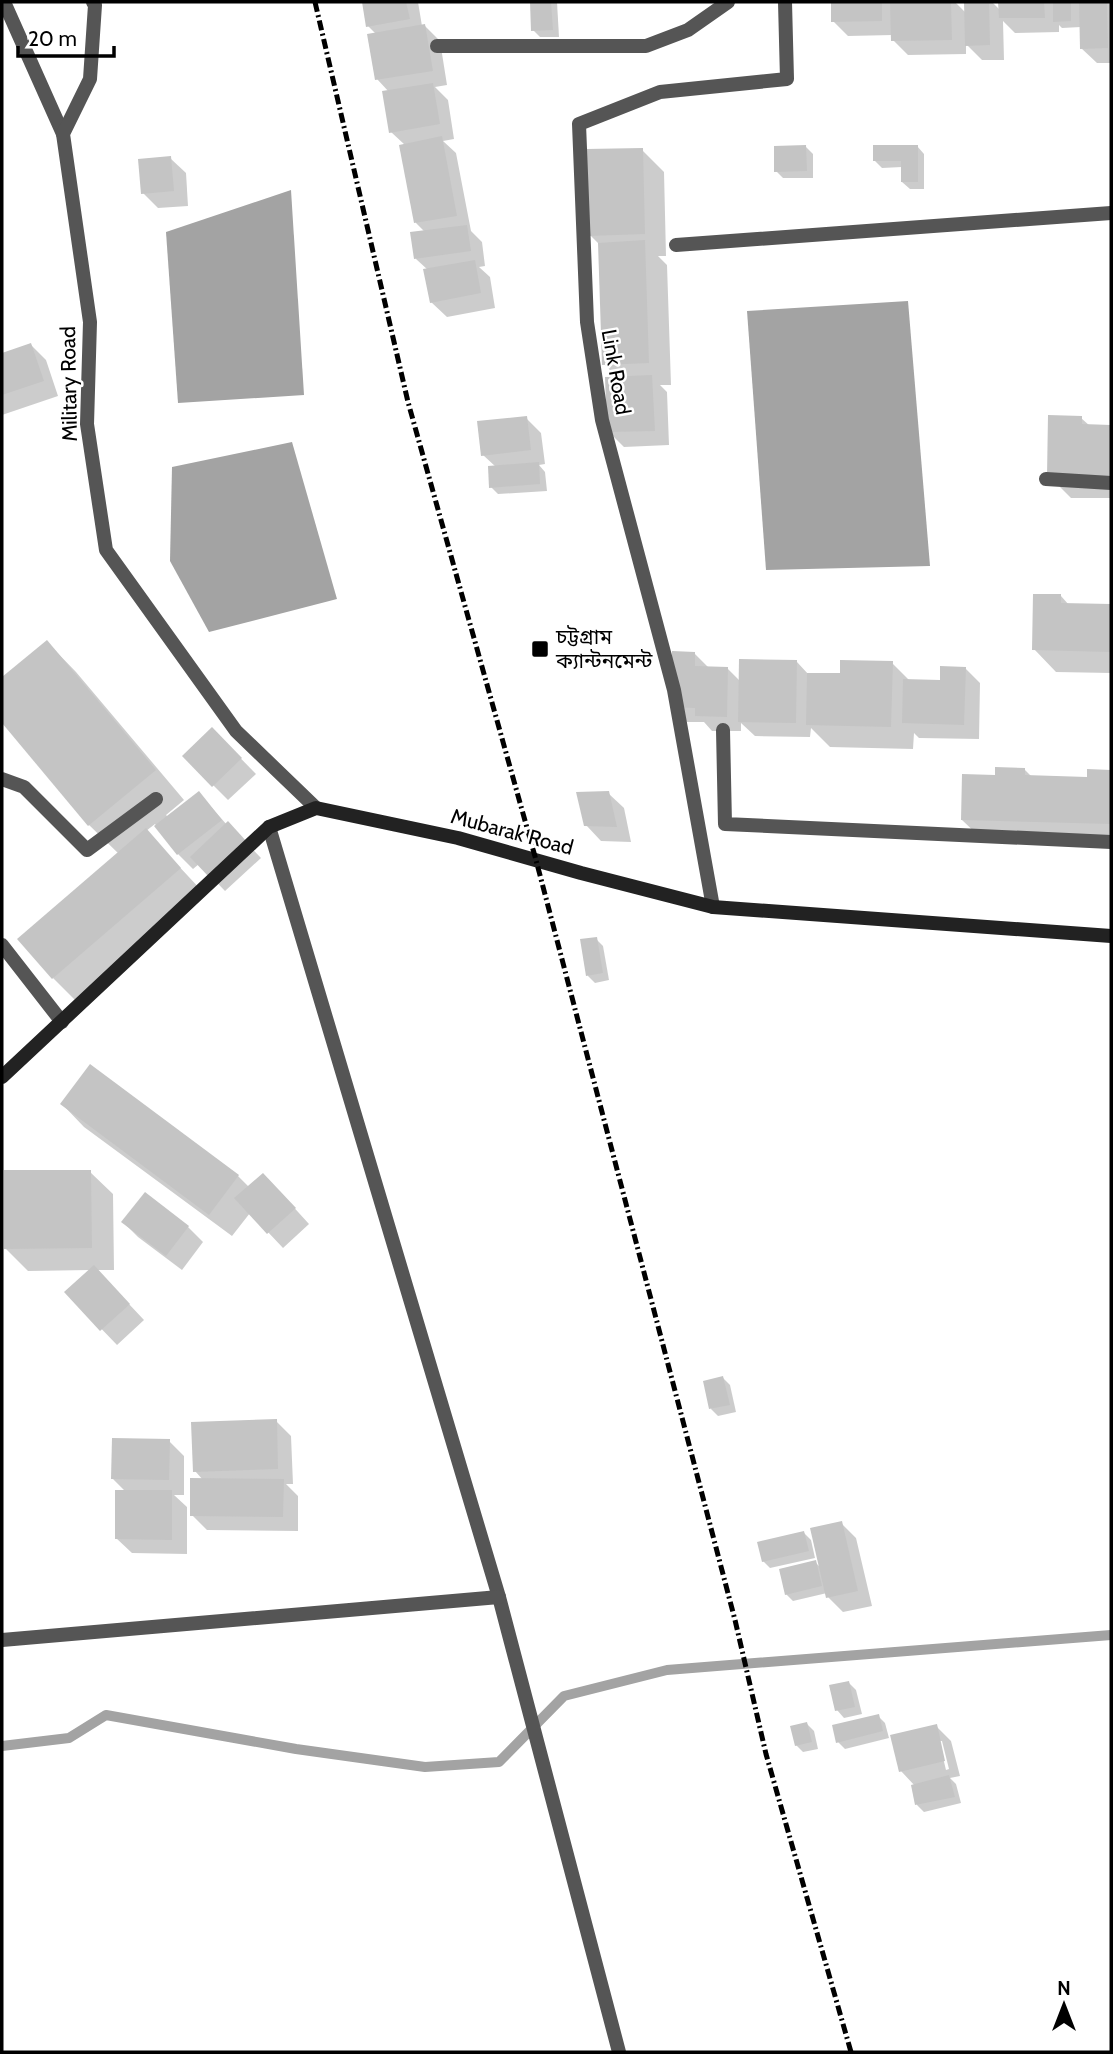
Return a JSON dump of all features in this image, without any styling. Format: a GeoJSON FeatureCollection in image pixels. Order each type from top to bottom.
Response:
{"type":"FeatureCollection","features":[{"type":"Feature","properties":{"kind":"street","name":"Military Road"},"geometry":{"type":"LineString","coordinates":[[4,2],[64,134],[90,322],[87,424],[106,550],[236,731],[316,808]]}},
{"type":"Feature","properties":{"kind":"street"},"geometry":{"type":"LineString","coordinates":[[64,134],[90,79],[95,5],[93,2]]}},
{"type":"Feature","properties":{"kind":"street"},"geometry":{"type":"LineString","coordinates":[[437,46],[646,46],[688,30],[729,2]]}},
{"type":"Feature","properties":{"kind":"street","name":"Link Road"},"geometry":{"type":"LineString","coordinates":[[713,907],[674,690],[600,408],[587,322],[579,124],[660,92],[787,79],[785,2]]}},
{"type":"Feature","properties":{"kind":"street"},"geometry":{"type":"LineString","coordinates":[[676,245],[1111,213]]}},
{"type":"Feature","properties":{"kind":"street"},"geometry":{"type":"LineString","coordinates":[[1046,479],[1111,482]]}},
{"type":"Feature","properties":{"kind":"street"},"geometry":{"type":"LineString","coordinates":[[723,730],[725,824],[1111,842]]}},
{"type":"Feature","properties":{"kind":"street"},"geometry":{"type":"LineString","coordinates":[[2,779],[24,787],[87,849],[156,799]]}},
{"type":"Feature","properties":{"kind":"street"},"geometry":{"type":"LineString","coordinates":[[2,1077],[270,827],[316,808]]}},
{"type":"Feature","properties":{"kind":"street","name":"Mubarak Road"},"geometry":{"type":"LineString","coordinates":[[316,808],[458,838],[713,907],[1111,936]]}},
{"type":"Feature","properties":{"kind":"street"},"geometry":{"type":"LineString","coordinates":[[270,827],[499,1597],[619,2052]]}},
{"type":"Feature","properties":{"kind":"street"},"geometry":{"type":"LineString","coordinates":[[2,946],[62,1022]]}},
{"type":"Feature","properties":{"kind":"street"},"geometry":{"type":"LineString","coordinates":[[2,1640],[499,1597]]}},
{"type":"Feature","properties":{"kind":"shaded area"},"geometry":{"type":"Polygon","coordinates":[[[291,190],[304,395],[178,403],[166,232],[291,190]]]}},
{"type":"Feature","properties":{"kind":"shaded area"},"geometry":{"type":"Polygon","coordinates":[[[908,301],[930,566],[766,570],[747,311],[908,301]]]}},
{"type":"Feature","properties":{"kind":"shaded area"},"geometry":{"type":"Polygon","coordinates":[[[292,442],[337,599],[209,632],[170,561],[172,467],[292,442]]]}},
{"type":"Feature","properties":{"kind":"building"},"geometry":{"type":"Polygon","coordinates":[[[362,2],[406,2],[410,19],[366,27],[362,2]]]}},
{"type":"Feature","properties":{"kind":"building"},"geometry":{"type":"Polygon","coordinates":[[[530,2],[551,2],[553,30],[531,31],[530,2]]]}},
{"type":"Feature","properties":{"kind":"building"},"geometry":{"type":"Polygon","coordinates":[[[831,2],[882,2],[882,21],[831,22],[831,2]]]}},
{"type":"Feature","properties":{"kind":"building"},"geometry":{"type":"Polygon","coordinates":[[[890,2],[951,2],[952,40],[891,41],[890,2]]]}},
{"type":"Feature","properties":{"kind":"building"},"geometry":{"type":"Polygon","coordinates":[[[964,2],[989,2],[990,45],[965,46],[964,2]]]}},
{"type":"Feature","properties":{"kind":"building"},"geometry":{"type":"Polygon","coordinates":[[[998,2],[1044,2],[1045,18],[999,18],[998,2]]]}},
{"type":"Feature","properties":{"kind":"building"},"geometry":{"type":"Polygon","coordinates":[[[1053,2],[1071,2],[1071,21],[1053,22],[1053,2]]]}},
{"type":"Feature","properties":{"kind":"building"},"geometry":{"type":"Polygon","coordinates":[[[1079,2],[1107,2],[1108,48],[1080,49],[1079,2]]]}},
{"type":"Feature","properties":{"kind":"building"},"geometry":{"type":"Polygon","coordinates":[[[425,24],[433,71],[375,80],[367,34],[425,24]]]}},
{"type":"Feature","properties":{"kind":"building"},"geometry":{"type":"Polygon","coordinates":[[[433,83],[440,124],[389,133],[382,91],[433,83]]]}},
{"type":"Feature","properties":{"kind":"building"},"geometry":{"type":"Polygon","coordinates":[[[442,136],[457,216],[414,223],[399,145],[442,136]]]}},
{"type":"Feature","properties":{"kind":"building"},"geometry":{"type":"Polygon","coordinates":[[[806,145],[807,171],[774,172],[774,146],[806,145]]]}},
{"type":"Feature","properties":{"kind":"building"},"geometry":{"type":"Polygon","coordinates":[[[873,145],[918,145],[918,182],[901,182],[901,161],[873,161],[873,145]]]}},
{"type":"Feature","properties":{"kind":"building"},"geometry":{"type":"Polygon","coordinates":[[[643,148],[645,234],[588,236],[586,149],[643,148]]]}},
{"type":"Feature","properties":{"kind":"building"},"geometry":{"type":"Polygon","coordinates":[[[171,156],[174,191],[141,194],[138,159],[171,156]]]}},
{"type":"Feature","properties":{"kind":"building"},"geometry":{"type":"Polygon","coordinates":[[[467,225],[471,251],[414,259],[410,232],[467,225]]]}},
{"type":"Feature","properties":{"kind":"building"},"geometry":{"type":"Polygon","coordinates":[[[645,240],[649,363],[602,365],[598,243],[645,240]]]}},
{"type":"Feature","properties":{"kind":"building"},"geometry":{"type":"Polygon","coordinates":[[[475,260],[481,293],[430,303],[423,269],[475,260]]]}},
{"type":"Feature","properties":{"kind":"building"},"geometry":{"type":"Polygon","coordinates":[[[31,343],[44,381],[2,395],[2,353],[31,343]]]}},
{"type":"Feature","properties":{"kind":"building"},"geometry":{"type":"Polygon","coordinates":[[[652,375],[655,431],[607,432],[605,377],[652,375]]]}},
{"type":"Feature","properties":{"kind":"building"},"geometry":{"type":"Polygon","coordinates":[[[1048,415],[1082,416],[1082,424],[1111,425],[1111,477],[1047,476],[1048,415]]]}},
{"type":"Feature","properties":{"kind":"building"},"geometry":{"type":"Polygon","coordinates":[[[527,416],[531,450],[481,456],[477,421],[527,416]]]}},
{"type":"Feature","properties":{"kind":"building"},"geometry":{"type":"Polygon","coordinates":[[[539,462],[540,484],[489,488],[488,466],[539,462]]]}},
{"type":"Feature","properties":{"kind":"building"},"geometry":{"type":"Polygon","coordinates":[[[1033,594],[1061,594],[1061,603],[1111,604],[1111,652],[1032,650],[1033,594]]]}},
{"type":"Feature","properties":{"kind":"building"},"geometry":{"type":"Polygon","coordinates":[[[47,640],[156,770],[88,826],[2,723],[2,677],[47,640]]]}},
{"type":"Feature","properties":{"kind":"building"},"geometry":{"type":"Polygon","coordinates":[[[672,651],[695,652],[695,666],[728,667],[727,717],[695,716],[695,708],[670,707],[672,651]]]}},
{"type":"Feature","properties":{"kind":"building"},"geometry":{"type":"Polygon","coordinates":[[[739,659],[797,660],[796,723],[738,722],[739,659]]]}},
{"type":"Feature","properties":{"kind":"building"},"geometry":{"type":"Polygon","coordinates":[[[840,660],[893,661],[891,727],[806,725],[807,673],[840,673],[840,660]]]}},
{"type":"Feature","properties":{"kind":"building"},"geometry":{"type":"Polygon","coordinates":[[[940,666],[966,667],[964,725],[902,723],[903,679],[940,680],[940,666]]]}},
{"type":"Feature","properties":{"kind":"building"},"geometry":{"type":"Polygon","coordinates":[[[212,727],[242,758],[212,787],[182,756],[212,727]]]}},
{"type":"Feature","properties":{"kind":"building"},"geometry":{"type":"Polygon","coordinates":[[[995,767],[1025,768],[1025,775],[1087,777],[1087,769],[1111,770],[1111,824],[961,820],[962,774],[995,775],[995,767]]]}},
{"type":"Feature","properties":{"kind":"building"},"geometry":{"type":"Polygon","coordinates":[[[199,791],[222,820],[177,855],[154,826],[199,791]]]}},
{"type":"Feature","properties":{"kind":"building"},"geometry":{"type":"Polygon","coordinates":[[[609,791],[617,827],[584,826],[576,792],[609,791]]]}},
{"type":"Feature","properties":{"kind":"building"},"geometry":{"type":"Polygon","coordinates":[[[228,821],[247,842],[209,877],[190,857],[228,821]]]}},
{"type":"Feature","properties":{"kind":"building"},"geometry":{"type":"Polygon","coordinates":[[[146,828],[181,868],[52,979],[17,939],[146,828]]]}},
{"type":"Feature","properties":{"kind":"building"},"geometry":{"type":"Polygon","coordinates":[[[597,937],[603,973],[586,976],[580,939],[597,937]]]}},
{"type":"Feature","properties":{"kind":"building"},"geometry":{"type":"Polygon","coordinates":[[[90,1064],[239,1175],[209,1215],[60,1104],[90,1064]]]}},
{"type":"Feature","properties":{"kind":"building"},"geometry":{"type":"Polygon","coordinates":[[[4,1170],[91,1170],[92,1248],[4,1249],[4,1170]]]}},
{"type":"Feature","properties":{"kind":"building"},"geometry":{"type":"Polygon","coordinates":[[[263,1173],[296,1208],[267,1234],[234,1198],[263,1173]]]}},
{"type":"Feature","properties":{"kind":"building"},"geometry":{"type":"Polygon","coordinates":[[[145,1192],[189,1226],[166,1256],[121,1222],[145,1192]]]}},
{"type":"Feature","properties":{"kind":"building"},"geometry":{"type":"Polygon","coordinates":[[[94,1265],[130,1304],[100,1331],[64,1292],[94,1265]]]}},
{"type":"Feature","properties":{"kind":"building"},"geometry":{"type":"Polygon","coordinates":[[[723,1376],[730,1405],[709,1409],[703,1381],[723,1376]]]}},
{"type":"Feature","properties":{"kind":"building"},"geometry":{"type":"Polygon","coordinates":[[[277,1419],[278,1469],[193,1472],[191,1422],[277,1419]]]}},
{"type":"Feature","properties":{"kind":"building"},"geometry":{"type":"Polygon","coordinates":[[[112,1438],[170,1439],[169,1480],[111,1479],[112,1438]]]}},
{"type":"Feature","properties":{"kind":"building"},"geometry":{"type":"Polygon","coordinates":[[[190,1478],[284,1479],[283,1517],[190,1516],[190,1478]]]}},
{"type":"Feature","properties":{"kind":"building"},"geometry":{"type":"Polygon","coordinates":[[[115,1490],[172,1490],[172,1540],[115,1539],[115,1490]]]}},
{"type":"Feature","properties":{"kind":"building"},"geometry":{"type":"Polygon","coordinates":[[[842,1521],[858,1591],[826,1598],[810,1528],[842,1521]]]}},
{"type":"Feature","properties":{"kind":"building"},"geometry":{"type":"Polygon","coordinates":[[[804,1531],[809,1551],[762,1562],[757,1542],[804,1531]]]}},
{"type":"Feature","properties":{"kind":"building"},"geometry":{"type":"Polygon","coordinates":[[[816,1560],[822,1586],[785,1595],[779,1569],[816,1560]]]}},
{"type":"Feature","properties":{"kind":"building"},"geometry":{"type":"Polygon","coordinates":[[[849,1681],[855,1707],[835,1711],[829,1685],[849,1681]]]}},
{"type":"Feature","properties":{"kind":"building"},"geometry":{"type":"Polygon","coordinates":[[[879,1714],[883,1731],[836,1743],[832,1725],[879,1714]]]}},
{"type":"Feature","properties":{"kind":"building"},"geometry":{"type":"Polygon","coordinates":[[[807,1722],[812,1742],[795,1746],[790,1726],[807,1722]]]}},
{"type":"Feature","properties":{"kind":"building"},"geometry":{"type":"Polygon","coordinates":[[[937,1724],[945,1761],[899,1772],[890,1735],[937,1724]]]}},
{"type":"Feature","properties":{"kind":"building"},"geometry":{"type":"Polygon","coordinates":[[[949,1775],[955,1797],[915,1805],[911,1785],[949,1775]]]}},
{"type":"Feature","properties":{"kind":"waterway"},"geometry":{"type":"LineString","coordinates":[[2,1746],[69,1738],[106,1715],[296,1749],[425,1767],[499,1762],[564,1696],[667,1670],[1111,1635]]}},
{"type":"Feature","properties":{"kind":"railway"},"geometry":{"type":"LineString","coordinates":[[315,2],[408,402],[536,860],[735,1620],[766,1754],[851,2052]]}},
{"type":"Feature","properties":{"kind":"place","name":"চট্টগ্রাম ক্যান্টনমেন্ট"},"geometry":{"type":"Point","coordinates":[540,649]}}]}
